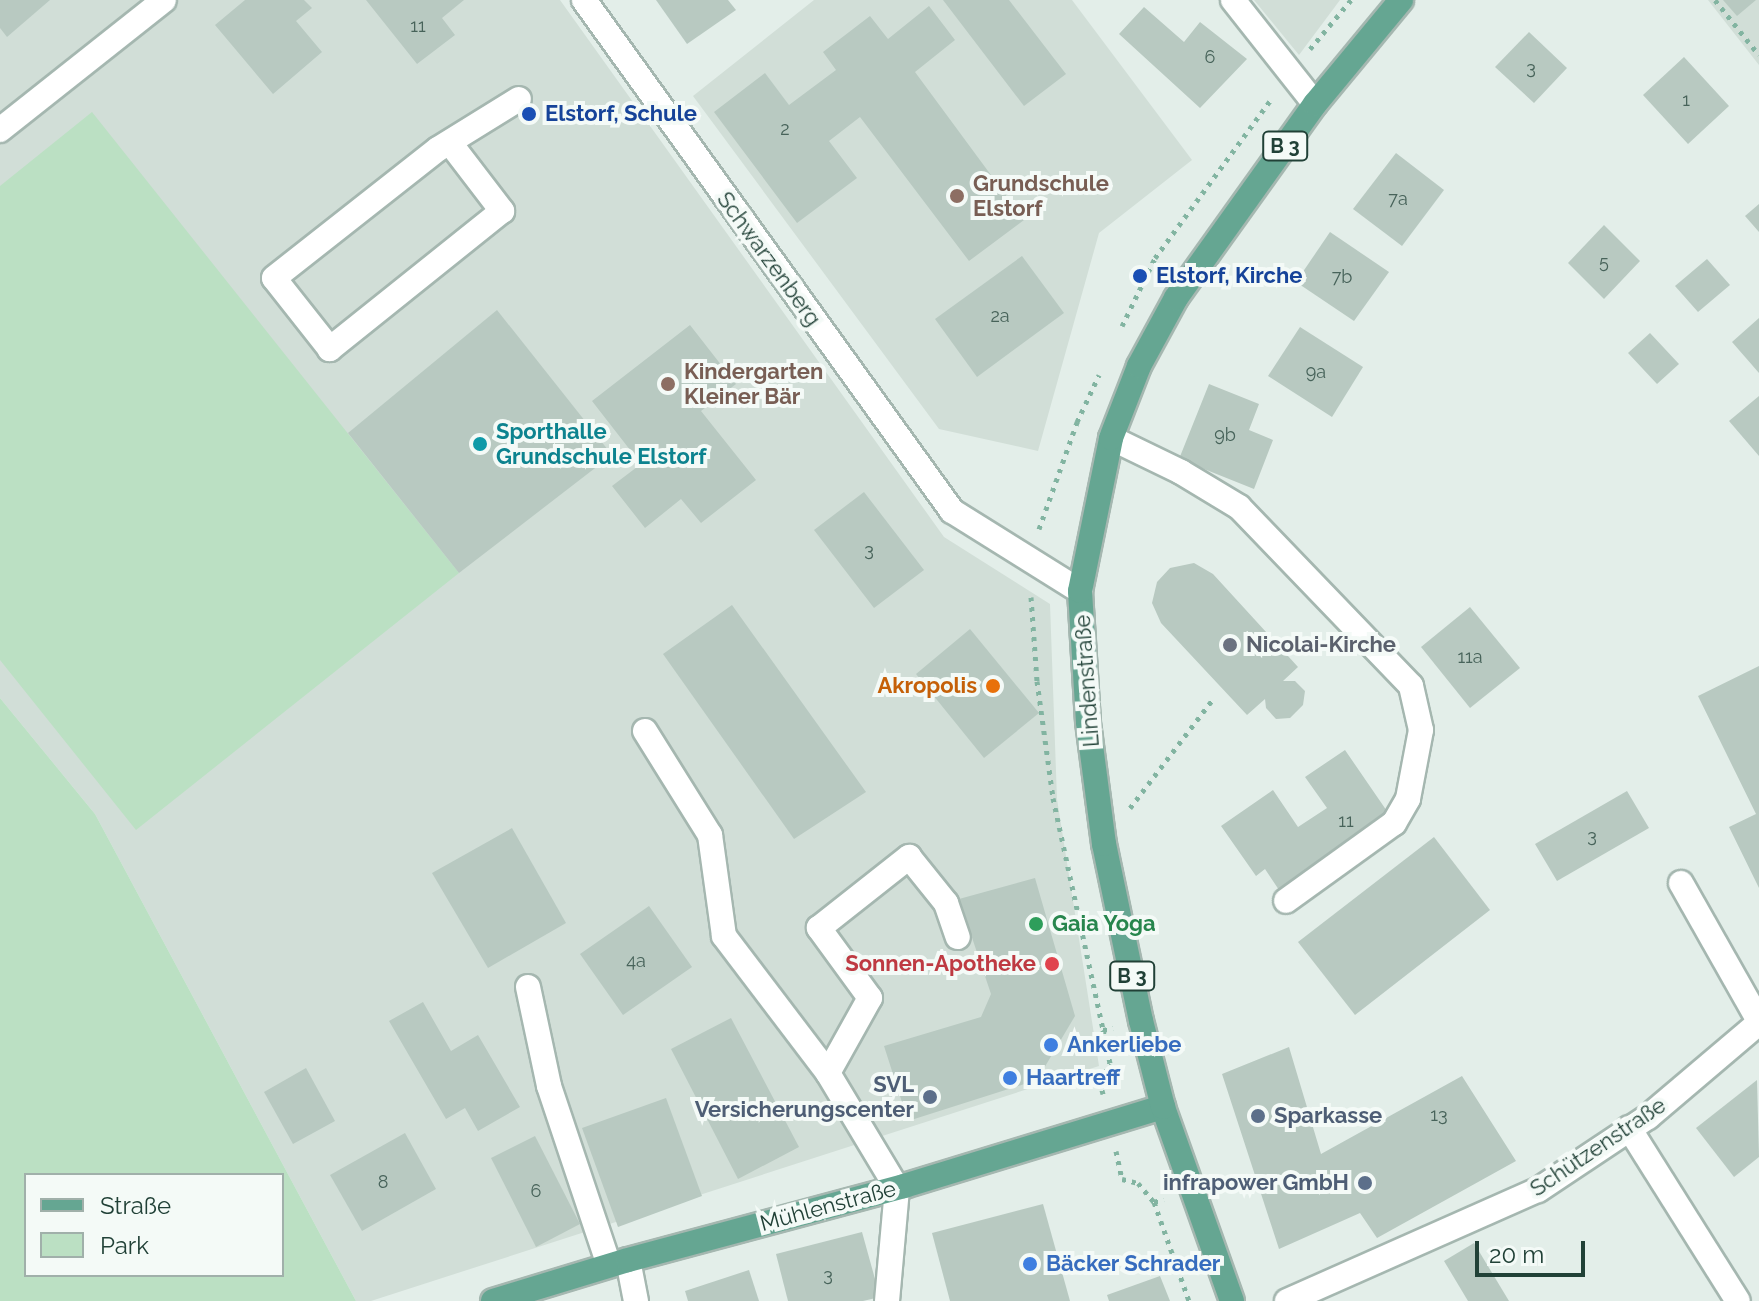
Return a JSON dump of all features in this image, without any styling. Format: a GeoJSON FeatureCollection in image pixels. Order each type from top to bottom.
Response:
{"type":"FeatureCollection","features":[{"type":"Feature","properties":{"kind":"main road","name":"Lindenstraße"},"geometry":{"type":"LineString","coordinates":[[1232,1301],[1163,1107],[1104,844],[1088,722],[1080,591],[1111,438],[1139,366],[1176,298],[1315,104],[1401,0]]}},
{"type":"Feature","properties":{"kind":"main road","name":"Mühlenstraße"},"geometry":{"type":"LineString","coordinates":[[493,1301],[618,1263],[897,1188],[1163,1107]]}},
{"type":"Feature","properties":{"kind":"street"},"geometry":{"type":"LineString","coordinates":[[0,130],[164,0]]}},
{"type":"Feature","properties":{"kind":"street","name":"Schwarzenberg"},"geometry":{"type":"LineString","coordinates":[[584,0],[952,511],[1080,591]]}},
{"type":"Feature","properties":{"kind":"street"},"geometry":{"type":"LineString","coordinates":[[1233,0],[1315,104]]}},
{"type":"Feature","properties":{"kind":"street"},"geometry":{"type":"LineString","coordinates":[[450,143],[502,211],[330,349],[274,278],[450,143],[519,99]]}},
{"type":"Feature","properties":{"kind":"street"},"geometry":{"type":"LineString","coordinates":[[1111,438],[1181,472],[1239,507],[1411,686],[1421,730],[1408,799],[1394,823],[1286,901]]}},
{"type":"Feature","properties":{"kind":"street"},"geometry":{"type":"LineString","coordinates":[[645,731],[710,835],[724,936],[828,1073],[897,1188],[887,1301]]}},
{"type":"Feature","properties":{"kind":"street"},"geometry":{"type":"LineString","coordinates":[[828,1073],[870,998],[819,928],[909,857],[946,903],[958,937]]}},
{"type":"Feature","properties":{"kind":"street"},"geometry":{"type":"LineString","coordinates":[[1681,883],[1759,1022]]}},
{"type":"Feature","properties":{"kind":"street"},"geometry":{"type":"LineString","coordinates":[[528,987],[549,1086],[618,1263],[636,1301]]}},
{"type":"Feature","properties":{"kind":"street","name":"Schützenstraße"},"geometry":{"type":"LineString","coordinates":[[1287,1301],[1525,1197],[1648,1117],[1759,1022]]}},
{"type":"Feature","properties":{"kind":"street"},"geometry":{"type":"LineString","coordinates":[[1629,1128],[1738,1301]]}},
{"type":"Feature","properties":{"kind":"path"},"geometry":{"type":"LineString","coordinates":[[1715,0],[1759,55]]}},
{"type":"Feature","properties":{"kind":"path"},"geometry":{"type":"LineString","coordinates":[[1104,844],[1213,699]]}},
{"type":"Feature","properties":{"kind":"path"},"geometry":{"type":"LineString","coordinates":[[1154,1202],[1189,1301]]}},
{"type":"Feature","properties":{"kind":"shaded area"},"geometry":{"type":"Polygon","coordinates":[[[0,0],[560,0],[944,537],[1050,604],[1057,799],[1099,1066],[371,1301],[356,1301],[95,814],[0,698],[0,0]]]}},
{"type":"Feature","properties":{"kind":"shaded area","name":"Grundschule Elstorf"},"geometry":{"type":"Polygon","coordinates":[[[814,0],[1072,0],[1192,160],[1099,233],[1038,451],[939,429],[693,96],[814,0]]]}},
{"type":"Feature","properties":{"kind":"shaded area"},"geometry":{"type":"Polygon","coordinates":[[[1254,0],[1340,0],[1299,55],[1254,0]]]}},
{"type":"Feature","properties":{"kind":"shaded area"},"geometry":{"type":"Polygon","coordinates":[[[1708,0],[1759,0],[1759,65],[1708,0]]]}},
{"type":"Feature","properties":{"kind":"green space"},"geometry":{"type":"Polygon","coordinates":[[[92,112],[459,573],[136,830],[0,660],[0,186],[92,112]]]}},
{"type":"Feature","properties":{"kind":"green space"},"geometry":{"type":"Polygon","coordinates":[[[0,698],[95,814],[356,1301],[0,1301],[0,698]]]}},
{"type":"Feature","properties":{"kind":"building"},"geometry":{"type":"Polygon","coordinates":[[[0,0],[50,0],[7,37],[0,28],[0,0]]]}},
{"type":"Feature","properties":{"kind":"building"},"geometry":{"type":"Polygon","coordinates":[[[245,0],[304,0],[312,8],[296,21],[322,52],[273,94],[215,25],[245,0]]]}},
{"type":"Feature","properties":{"kind":"building"},"geometry":{"type":"Polygon","coordinates":[[[366,0],[464,0],[442,18],[455,35],[417,64],[366,0]]]}},
{"type":"Feature","properties":{"kind":"building"},"geometry":{"type":"Polygon","coordinates":[[[656,0],[728,0],[736,10],[687,44],[656,0]]]}},
{"type":"Feature","properties":{"kind":"building"},"geometry":{"type":"Polygon","coordinates":[[[943,0],[1009,0],[1066,74],[1024,106],[943,0]]]}},
{"type":"Feature","properties":{"kind":"building"},"geometry":{"type":"Polygon","coordinates":[[[1723,0],[1756,0],[1737,16],[1723,0]]]}},
{"type":"Feature","properties":{"kind":"building"},"geometry":{"type":"Polygon","coordinates":[[[929,6],[955,40],[915,72],[1024,220],[969,261],[860,117],[829,141],[857,178],[797,223],[714,112],[765,73],[789,105],[836,70],[823,52],[870,16],[888,39],[929,6]]]}},
{"type":"Feature","properties":{"kind":"building"},"geometry":{"type":"Polygon","coordinates":[[[1144,7],[1184,42],[1200,22],[1247,59],[1200,108],[1119,34],[1144,7]]]}},
{"type":"Feature","properties":{"kind":"building"},"geometry":{"type":"Polygon","coordinates":[[[1529,32],[1567,68],[1534,103],[1495,67],[1529,32]]]}},
{"type":"Feature","properties":{"kind":"building"},"geometry":{"type":"Polygon","coordinates":[[[1684,57],[1729,106],[1688,144],[1643,95],[1684,57]]]}},
{"type":"Feature","properties":{"kind":"building"},"geometry":{"type":"Polygon","coordinates":[[[1396,153],[1444,190],[1402,246],[1353,209],[1396,153]]]}},
{"type":"Feature","properties":{"kind":"building"},"geometry":{"type":"Polygon","coordinates":[[[1759,204],[1759,232],[1745,216],[1759,204]]]}},
{"type":"Feature","properties":{"kind":"building"},"geometry":{"type":"Polygon","coordinates":[[[1604,225],[1640,261],[1604,299],[1568,263],[1604,225]]]}},
{"type":"Feature","properties":{"kind":"building"},"geometry":{"type":"Polygon","coordinates":[[[1330,232],[1389,272],[1354,321],[1296,282],[1330,232]]]}},
{"type":"Feature","properties":{"kind":"building"},"geometry":{"type":"Polygon","coordinates":[[[1022,256],[1064,313],[977,377],[935,319],[1022,256]]]}},
{"type":"Feature","properties":{"kind":"building"},"geometry":{"type":"Polygon","coordinates":[[[1707,259],[1730,285],[1698,312],[1675,286],[1707,259]]]}},
{"type":"Feature","properties":{"kind":"building","name":"Sporthalle Grundschule Elstorf"},"geometry":{"type":"Polygon","coordinates":[[[497,310],[612,455],[459,573],[348,433],[497,310]]]}},
{"type":"Feature","properties":{"kind":"building"},"geometry":{"type":"Polygon","coordinates":[[[1759,318],[1759,373],[1732,342],[1759,318]]]}},
{"type":"Feature","properties":{"kind":"building"},"geometry":{"type":"Polygon","coordinates":[[[690,325],[736,384],[701,411],[756,480],[701,523],[681,499],[645,528],[612,486],[641,464],[592,401],[690,325]]]}},
{"type":"Feature","properties":{"kind":"building"},"geometry":{"type":"Polygon","coordinates":[[[1300,327],[1363,367],[1332,417],[1268,376],[1300,327]]]}},
{"type":"Feature","properties":{"kind":"building"},"geometry":{"type":"Polygon","coordinates":[[[1650,333],[1679,364],[1657,384],[1628,353],[1650,333]]]}},
{"type":"Feature","properties":{"kind":"building"},"geometry":{"type":"Polygon","coordinates":[[[1209,384],[1259,404],[1249,430],[1273,440],[1254,489],[1179,459],[1209,384]]]}},
{"type":"Feature","properties":{"kind":"building"},"geometry":{"type":"Polygon","coordinates":[[[1759,396],[1759,456],[1729,421],[1759,396]]]}},
{"type":"Feature","properties":{"kind":"building"},"geometry":{"type":"Polygon","coordinates":[[[864,492],[924,570],[874,608],[814,530],[864,492]]]}},
{"type":"Feature","properties":{"kind":"building","name":"Nicolai-Kirche"},"geometry":{"type":"Polygon","coordinates":[[[1194,563],[1213,574],[1298,667],[1283,681],[1295,681],[1305,691],[1303,705],[1290,718],[1276,719],[1266,708],[1265,699],[1247,715],[1161,623],[1152,603],[1157,582],[1170,568],[1194,563]]]}},
{"type":"Feature","properties":{"kind":"building"},"geometry":{"type":"Polygon","coordinates":[[[732,605],[866,792],[794,839],[663,654],[732,605]]]}},
{"type":"Feature","properties":{"kind":"building"},"geometry":{"type":"Polygon","coordinates":[[[1470,607],[1520,668],[1470,708],[1421,647],[1470,607]]]}},
{"type":"Feature","properties":{"kind":"building"},"geometry":{"type":"Polygon","coordinates":[[[970,629],[1039,713],[984,758],[916,674],[970,629]]]}},
{"type":"Feature","properties":{"kind":"building"},"geometry":{"type":"Polygon","coordinates":[[[1759,666],[1759,888],[1729,827],[1756,814],[1698,696],[1759,666]]]}},
{"type":"Feature","properties":{"kind":"building"},"geometry":{"type":"Polygon","coordinates":[[[1345,750],[1391,817],[1281,893],[1265,869],[1256,876],[1221,826],[1273,790],[1298,827],[1327,808],[1305,777],[1345,750]]]}},
{"type":"Feature","properties":{"kind":"building"},"geometry":{"type":"Polygon","coordinates":[[[1627,791],[1649,828],[1557,881],[1535,844],[1627,791]]]}},
{"type":"Feature","properties":{"kind":"building"},"geometry":{"type":"Polygon","coordinates":[[[512,828],[566,923],[488,968],[432,873],[512,828]]]}},
{"type":"Feature","properties":{"kind":"building"},"geometry":{"type":"Polygon","coordinates":[[[1434,837],[1490,910],[1355,1015],[1298,942],[1434,837]]]}},
{"type":"Feature","properties":{"kind":"building"},"geometry":{"type":"Polygon","coordinates":[[[1035,878],[1075,1016],[1037,1080],[908,1121],[884,1046],[981,1017],[991,994],[959,899],[1035,878]]]}},
{"type":"Feature","properties":{"kind":"building"},"geometry":{"type":"Polygon","coordinates":[[[649,906],[692,967],[623,1015],[580,954],[649,906]]]}},
{"type":"Feature","properties":{"kind":"building"},"geometry":{"type":"Polygon","coordinates":[[[423,1002],[451,1051],[478,1035],[520,1107],[478,1131],[465,1108],[446,1119],[389,1021],[423,1002]]]}},
{"type":"Feature","properties":{"kind":"building"},"geometry":{"type":"Polygon","coordinates":[[[731,1018],[799,1147],[738,1179],[671,1049],[731,1018]]]}},
{"type":"Feature","properties":{"kind":"building"},"geometry":{"type":"Polygon","coordinates":[[[1289,1047],[1321,1154],[1462,1076],[1516,1161],[1377,1238],[1360,1213],[1279,1249],[1222,1074],[1289,1047]]]}},
{"type":"Feature","properties":{"kind":"building"},"geometry":{"type":"Polygon","coordinates":[[[306,1068],[335,1121],[293,1144],[264,1092],[306,1068]]]}},
{"type":"Feature","properties":{"kind":"building"},"geometry":{"type":"Polygon","coordinates":[[[1757,1080],[1759,1157],[1734,1177],[1696,1128],[1757,1080]]]}},
{"type":"Feature","properties":{"kind":"building"},"geometry":{"type":"Polygon","coordinates":[[[666,1098],[702,1196],[618,1227],[582,1128],[666,1098]]]}},
{"type":"Feature","properties":{"kind":"building"},"geometry":{"type":"Polygon","coordinates":[[[405,1133],[436,1189],[362,1231],[330,1175],[405,1133]]]}},
{"type":"Feature","properties":{"kind":"building"},"geometry":{"type":"Polygon","coordinates":[[[535,1136],[580,1224],[536,1247],[491,1158],[535,1136]]]}},
{"type":"Feature","properties":{"kind":"building"},"geometry":{"type":"Polygon","coordinates":[[[1043,1204],[1070,1301],[950,1301],[932,1233],[1043,1204]]]}},
{"type":"Feature","properties":{"kind":"building"},"geometry":{"type":"Polygon","coordinates":[[[862,1232],[880,1297],[863,1301],[788,1301],[776,1254],[862,1232]]]}},
{"type":"Feature","properties":{"kind":"building"},"geometry":{"type":"Polygon","coordinates":[[[1474,1243],[1509,1301],[1468,1301],[1444,1261],[1474,1243]]]}},
{"type":"Feature","properties":{"kind":"building"},"geometry":{"type":"Polygon","coordinates":[[[749,1270],[759,1301],[688,1301],[685,1291],[749,1270]]]}},
{"type":"Feature","properties":{"kind":"building"},"geometry":{"type":"Polygon","coordinates":[[[1160,1276],[1170,1301],[1109,1301],[1107,1295],[1160,1276]]]}},
{"type":"Feature","properties":{"kind":"place","name":"Elstorf, Schule"},"geometry":{"type":"Point","coordinates":[529,114]}},
{"type":"Feature","properties":{"kind":"place","name":"Grundschule Elstorf"},"geometry":{"type":"Point","coordinates":[957,196]}},
{"type":"Feature","properties":{"kind":"place","name":"Elstorf, Kirche"},"geometry":{"type":"Point","coordinates":[1140,276]}},
{"type":"Feature","properties":{"kind":"place","name":"Kindergarten Kleiner Bär"},"geometry":{"type":"Point","coordinates":[668,384]}},
{"type":"Feature","properties":{"kind":"place","name":"Sporthalle Grundschule Elstorf"},"geometry":{"type":"Point","coordinates":[480,444]}},
{"type":"Feature","properties":{"kind":"place","name":"Nicolai-Kirche"},"geometry":{"type":"Point","coordinates":[1230,645]}},
{"type":"Feature","properties":{"kind":"place","name":"Akropolis"},"geometry":{"type":"Point","coordinates":[993,686]}},
{"type":"Feature","properties":{"kind":"place","name":"Gaia Yoga"},"geometry":{"type":"Point","coordinates":[1036,924]}},
{"type":"Feature","properties":{"kind":"place","name":"Sonnen-Apotheke"},"geometry":{"type":"Point","coordinates":[1052,964]}},
{"type":"Feature","properties":{"kind":"place","name":"Ankerliebe"},"geometry":{"type":"Point","coordinates":[1051,1045]}},
{"type":"Feature","properties":{"kind":"place","name":"Haartreff"},"geometry":{"type":"Point","coordinates":[1010,1078]}},
{"type":"Feature","properties":{"kind":"place","name":"SVL Versicherungscenter"},"geometry":{"type":"Point","coordinates":[930,1097]}},
{"type":"Feature","properties":{"kind":"place","name":"Sparkasse"},"geometry":{"type":"Point","coordinates":[1258,1116]}},
{"type":"Feature","properties":{"kind":"place","name":"infrapower GmbH"},"geometry":{"type":"Point","coordinates":[1365,1183]}},
{"type":"Feature","properties":{"kind":"place","name":"Bäcker Schrader"},"geometry":{"type":"Point","coordinates":[1030,1264]}}]}
